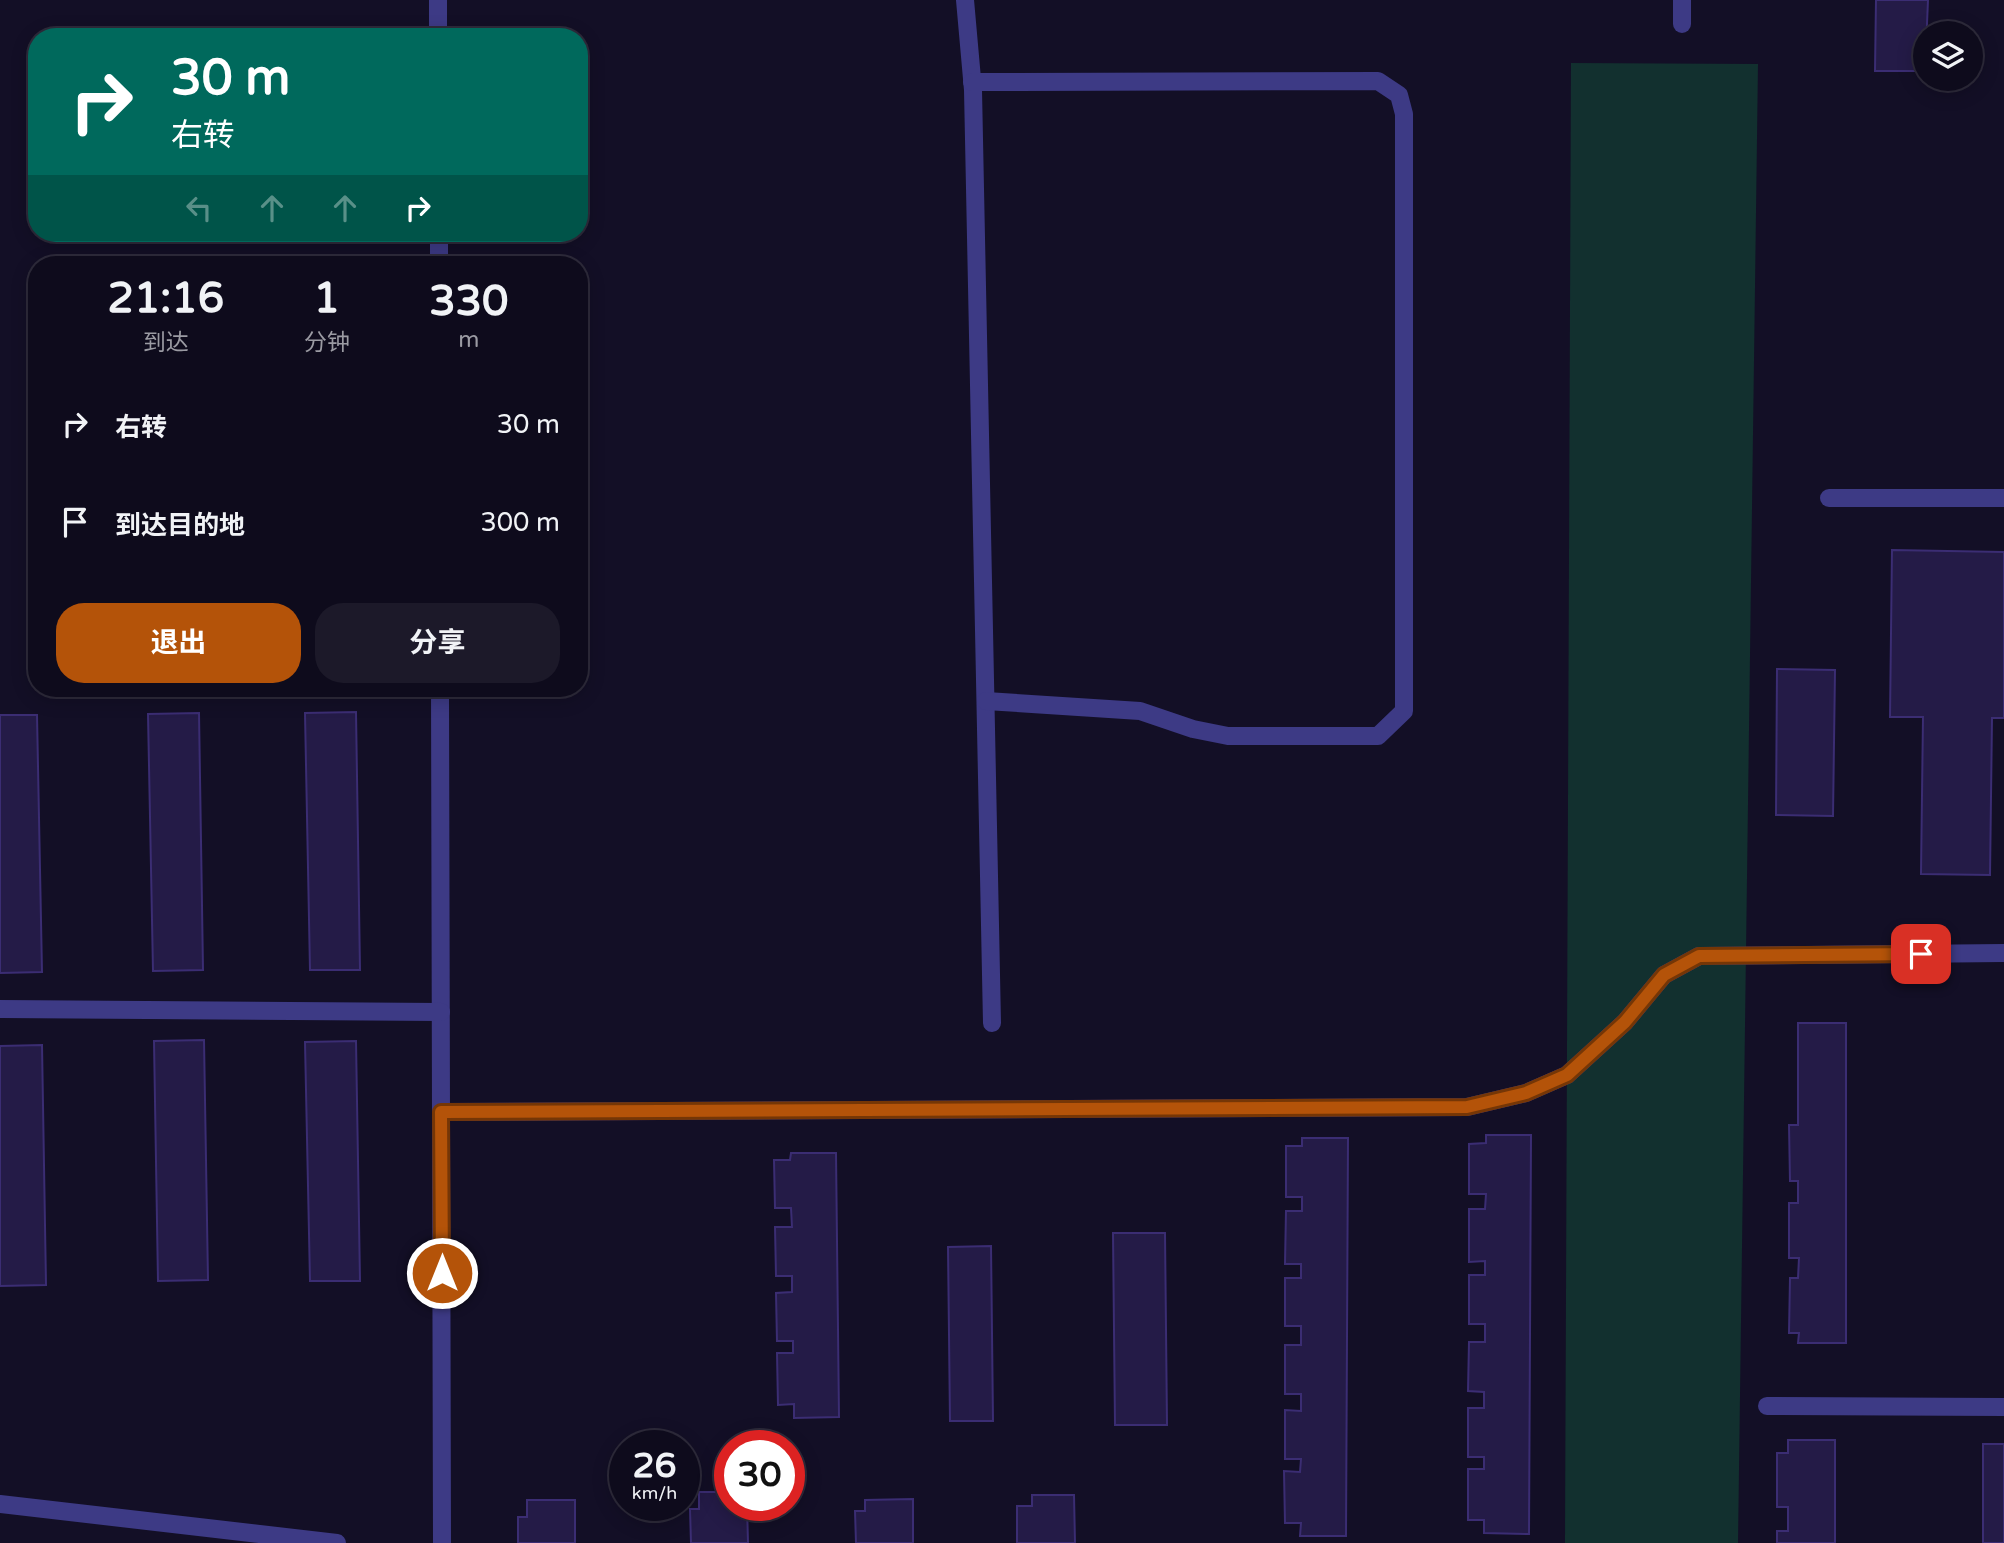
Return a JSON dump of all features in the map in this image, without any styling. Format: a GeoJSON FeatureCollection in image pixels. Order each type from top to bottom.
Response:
{"type":"FeatureCollection","features":[{"type":"Feature","properties":{"kind":"street"},"geometry":{"type":"LineString","coordinates":[[438,0],[438,28]]}},
{"type":"Feature","properties":{"kind":"street"},"geometry":{"type":"LineString","coordinates":[[965,0],[972,82],[992,1023]]}},
{"type":"Feature","properties":{"kind":"street"},"geometry":{"type":"LineString","coordinates":[[1682,0],[1682,24]]}},
{"type":"Feature","properties":{"kind":"street"},"geometry":{"type":"LineString","coordinates":[[972,82],[1378,81],[1399,95],[1404,114],[1404,712],[1378,736],[1228,736],[1193,729],[1140,710],[986,701]]}},
{"type":"Feature","properties":{"kind":"street"},"geometry":{"type":"LineString","coordinates":[[1829,498],[2004,498]]}},
{"type":"Feature","properties":{"kind":"street"},"geometry":{"type":"LineString","coordinates":[[440,697],[442,1543]]}},
{"type":"Feature","properties":{"kind":"street"},"geometry":{"type":"LineString","coordinates":[[441,1112],[1467,1107],[1526,1093],[1567,1075],[1625,1022],[1664,975],[1699,956],[2004,953]]}},
{"type":"Feature","properties":{"kind":"street"},"geometry":{"type":"LineString","coordinates":[[0,1009],[441,1012]]}},
{"type":"Feature","properties":{"kind":"street"},"geometry":{"type":"LineString","coordinates":[[1767,1406],[2004,1406]]}},
{"type":"Feature","properties":{"kind":"street"},"geometry":{"type":"LineString","coordinates":[[0,1503],[337,1543]]}},
{"type":"Feature","properties":{"kind":"green space"},"geometry":{"type":"Polygon","coordinates":[[[1571,63],[1758,64],[1738,1543],[1565,1543],[1571,63]]]}},
{"type":"Feature","properties":{"kind":"building"},"geometry":{"type":"Polygon","coordinates":[[[1876,0],[1928,0],[1927,21],[1913,21],[1913,71],[1875,71],[1876,0]]]}},
{"type":"Feature","properties":{"kind":"building"},"geometry":{"type":"Polygon","coordinates":[[[1892,550],[2004,552],[2004,718],[1992,718],[1990,875],[1921,874],[1923,717],[1890,717],[1892,550]]]}},
{"type":"Feature","properties":{"kind":"building"},"geometry":{"type":"Polygon","coordinates":[[[1777,669],[1835,670],[1833,816],[1776,815],[1777,669]]]}},
{"type":"Feature","properties":{"kind":"building"},"geometry":{"type":"Polygon","coordinates":[[[356,712],[360,970],[310,970],[305,713],[356,712]]]}},
{"type":"Feature","properties":{"kind":"building"},"geometry":{"type":"Polygon","coordinates":[[[199,713],[203,970],[153,971],[148,714],[199,713]]]}},
{"type":"Feature","properties":{"kind":"building"},"geometry":{"type":"Polygon","coordinates":[[[0,715],[37,715],[42,972],[0,973],[0,715]]]}},
{"type":"Feature","properties":{"kind":"building"},"geometry":{"type":"Polygon","coordinates":[[[1798,1023],[1846,1023],[1846,1343],[1798,1343],[1799,1333],[1789,1333],[1790,1278],[1798,1278],[1799,1258],[1789,1258],[1789,1203],[1798,1203],[1798,1181],[1790,1181],[1789,1125],[1798,1125],[1798,1023]]]}},
{"type":"Feature","properties":{"kind":"building"},"geometry":{"type":"Polygon","coordinates":[[[204,1040],[208,1280],[158,1281],[154,1041],[204,1040]]]}},
{"type":"Feature","properties":{"kind":"building"},"geometry":{"type":"Polygon","coordinates":[[[356,1041],[360,1281],[310,1281],[305,1042],[356,1041]]]}},
{"type":"Feature","properties":{"kind":"building"},"geometry":{"type":"Polygon","coordinates":[[[42,1045],[46,1285],[0,1286],[0,1046],[42,1045]]]}},
{"type":"Feature","properties":{"kind":"building"},"geometry":{"type":"Polygon","coordinates":[[[1486,1135],[1531,1135],[1529,1534],[1484,1533],[1484,1520],[1468,1520],[1468,1469],[1484,1469],[1484,1457],[1468,1457],[1468,1408],[1484,1408],[1484,1392],[1468,1391],[1469,1342],[1485,1342],[1485,1324],[1469,1324],[1469,1275],[1485,1275],[1485,1261],[1469,1262],[1469,1209],[1485,1209],[1486,1194],[1469,1194],[1469,1144],[1486,1143],[1486,1135]]]}},
{"type":"Feature","properties":{"kind":"building"},"geometry":{"type":"Polygon","coordinates":[[[1302,1138],[1348,1138],[1346,1536],[1300,1536],[1301,1523],[1285,1523],[1284,1471],[1300,1472],[1301,1459],[1285,1459],[1285,1410],[1301,1411],[1301,1394],[1285,1394],[1285,1345],[1301,1345],[1301,1326],[1285,1326],[1285,1278],[1301,1278],[1301,1264],[1285,1264],[1286,1211],[1302,1211],[1302,1197],[1286,1197],[1286,1146],[1302,1146],[1302,1138]]]}},
{"type":"Feature","properties":{"kind":"building"},"geometry":{"type":"Polygon","coordinates":[[[791,1153],[836,1153],[839,1417],[794,1418],[794,1404],[778,1405],[777,1353],[793,1353],[793,1341],[777,1341],[776,1293],[792,1292],[792,1276],[776,1276],[775,1227],[792,1227],[791,1208],[775,1208],[774,1160],[790,1160],[791,1153]]]}},
{"type":"Feature","properties":{"kind":"building"},"geometry":{"type":"Polygon","coordinates":[[[1113,1233],[1165,1233],[1167,1425],[1115,1425],[1113,1233]]]}},
{"type":"Feature","properties":{"kind":"building"},"geometry":{"type":"Polygon","coordinates":[[[991,1246],[993,1421],[950,1421],[948,1247],[991,1246]]]}},
{"type":"Feature","properties":{"kind":"building"},"geometry":{"type":"Polygon","coordinates":[[[1788,1440],[1835,1440],[1835,1543],[1777,1543],[1777,1531],[1788,1531],[1788,1507],[1777,1507],[1777,1453],[1788,1453],[1788,1440]]]}},
{"type":"Feature","properties":{"kind":"building"},"geometry":{"type":"Polygon","coordinates":[[[1983,1444],[2004,1444],[2004,1543],[1983,1543],[1983,1444]]]}},
{"type":"Feature","properties":{"kind":"building"},"geometry":{"type":"Polygon","coordinates":[[[700,1492],[714,1492],[714,1521],[747,1521],[748,1543],[691,1543],[690,1521],[700,1521],[700,1492]]]}},
{"type":"Feature","properties":{"kind":"building"},"geometry":{"type":"Polygon","coordinates":[[[1032,1495],[1074,1495],[1075,1543],[1017,1543],[1017,1506],[1032,1506],[1032,1495]]]}},
{"type":"Feature","properties":{"kind":"building"},"geometry":{"type":"Polygon","coordinates":[[[913,1499],[913,1543],[856,1543],[855,1511],[865,1511],[865,1500],[913,1499]]]}},
{"type":"Feature","properties":{"kind":"building"},"geometry":{"type":"Polygon","coordinates":[[[527,1500],[575,1500],[575,1543],[518,1543],[518,1517],[527,1517],[527,1500]]]}},
{"type":"Feature","properties":{"kind":"route"},"geometry":{"type":"LineString","coordinates":[[442,1273],[441,1112],[1467,1107],[1526,1093],[1567,1075],[1625,1022],[1664,975],[1699,956],[1921,954]]}}]}
